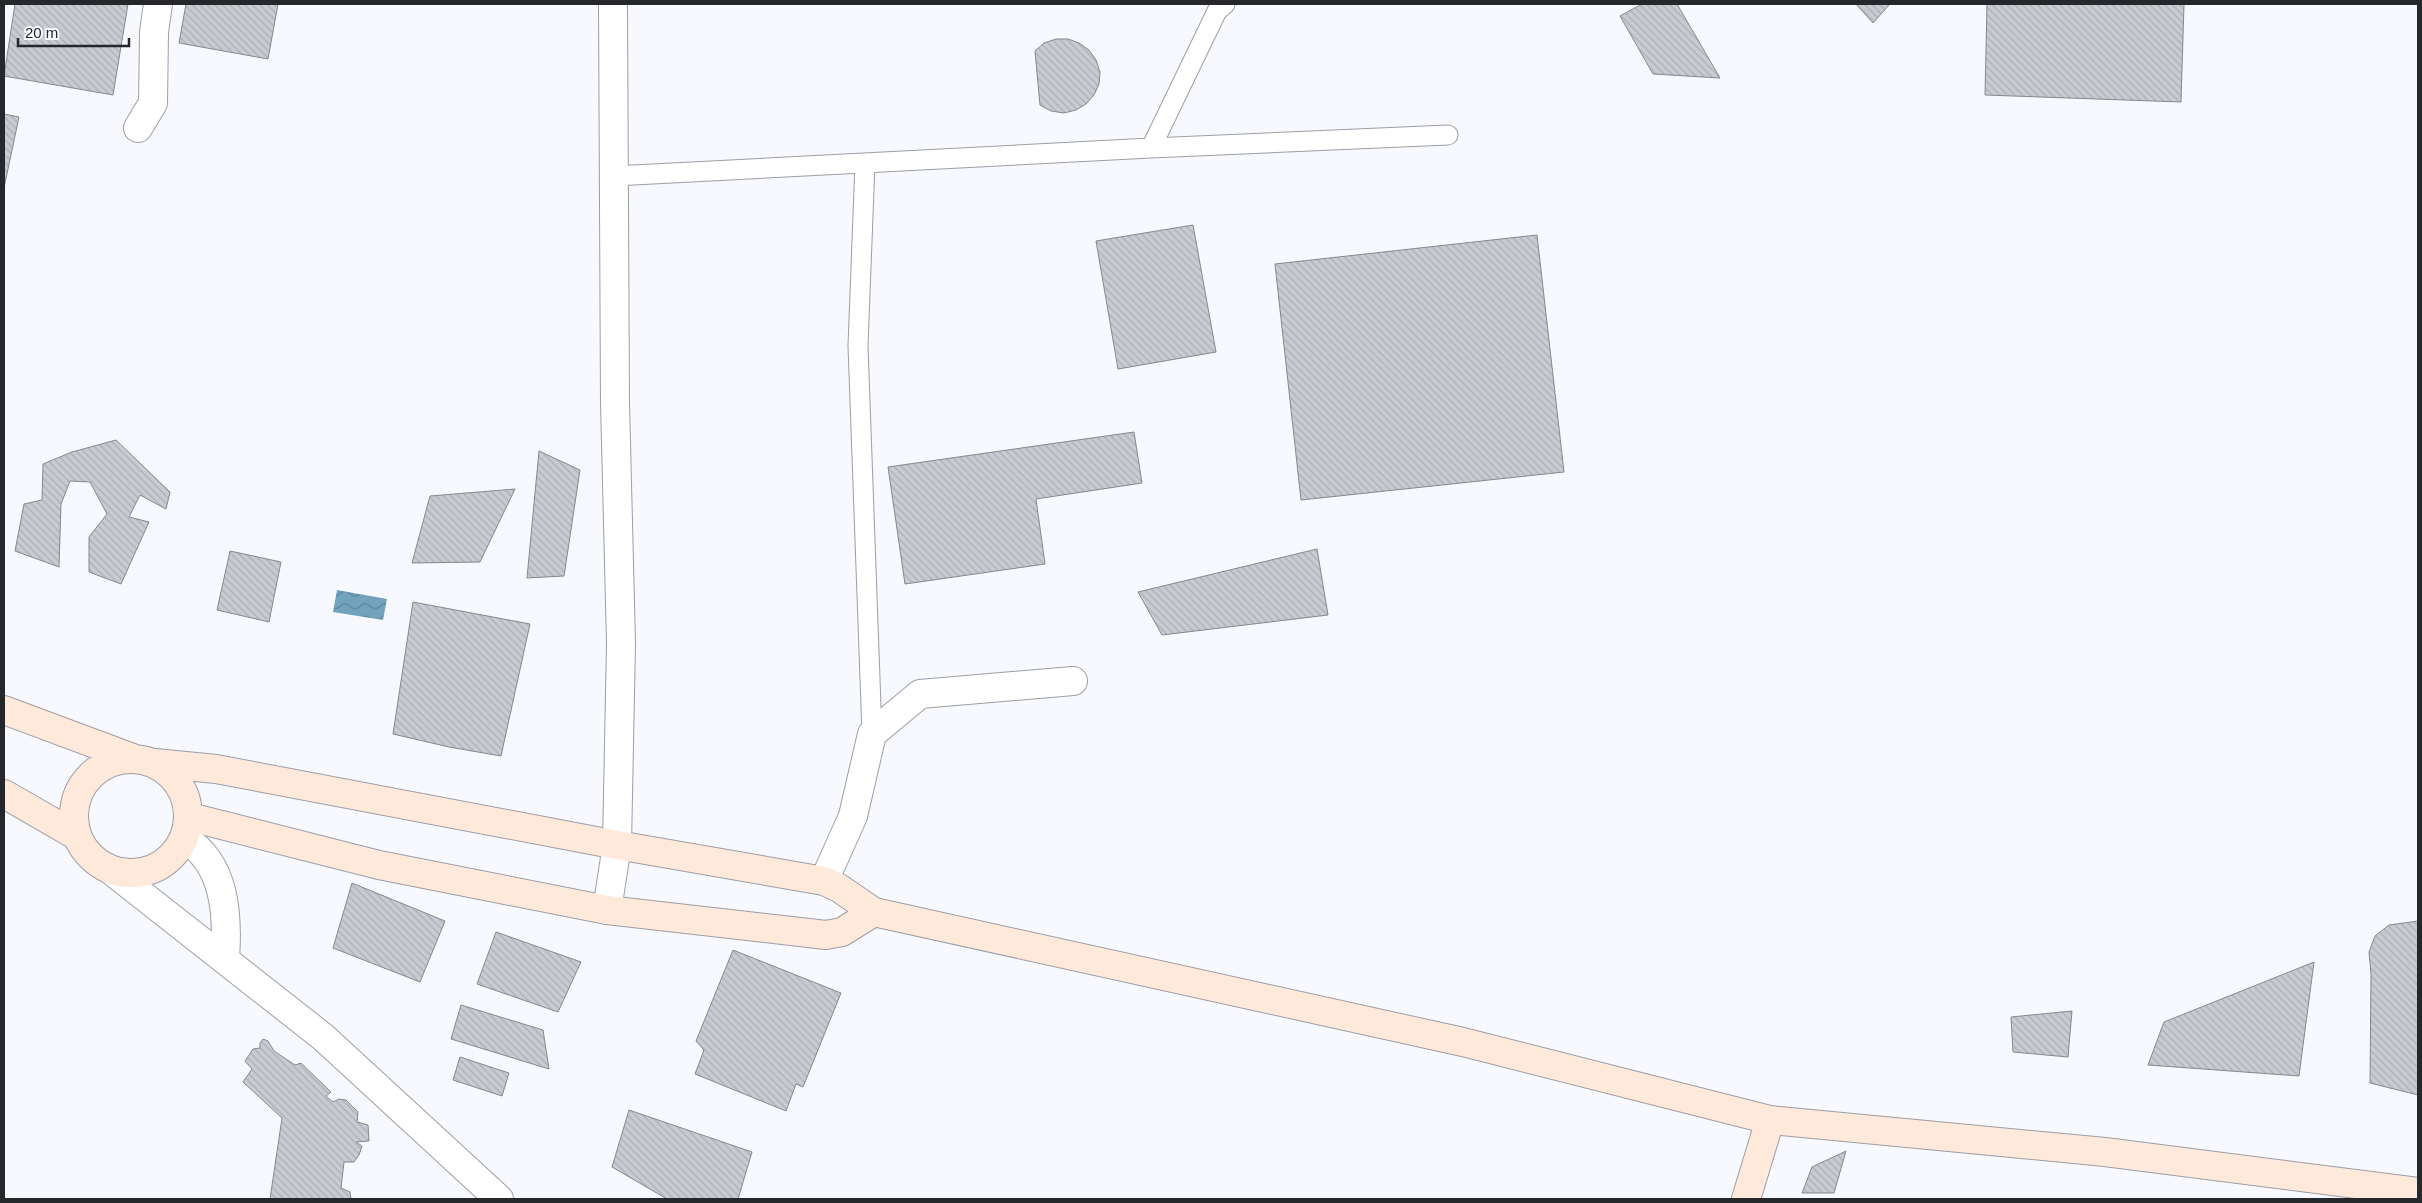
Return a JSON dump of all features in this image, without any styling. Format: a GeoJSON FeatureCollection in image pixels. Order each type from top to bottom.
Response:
{"type":"FeatureCollection","features":[{"type":"Feature","properties":{"kind":"street"},"geometry":{"type":"LineString","coordinates":[[138,128],[153,103],[154,32],[158,4]]}},
{"type":"Feature","properties":{"kind":"street"},"geometry":{"type":"LineString","coordinates":[[607,910],[618,845],[621,643],[615,402],[613,4]]}},
{"type":"Feature","properties":{"kind":"street"},"geometry":{"type":"LineString","coordinates":[[824,881],[853,816],[872,734],[920,694],[1073,681]]}},
{"type":"Feature","properties":{"kind":"street"},"geometry":{"type":"LineString","coordinates":[[4,710],[144,760],[174,776],[186,795],[187,828],[214,872],[220,888],[227,928],[226,959]]}},
{"type":"Feature","properties":{"kind":"street"},"geometry":{"type":"LineString","coordinates":[[499,1199],[323,1038],[226,959],[108,868],[89,856],[77,836],[73,814],[78,792],[92,773],[111,761],[144,760],[216,769],[618,845],[824,881],[839,888],[874,912],[1464,1042],[1770,1120],[2105,1152],[2418,1192]]}},
{"type":"Feature","properties":{"kind":"street"},"geometry":{"type":"LineString","coordinates":[[4,794],[77,836]]}},
{"type":"Feature","properties":{"kind":"street"},"geometry":{"type":"LineString","coordinates":[[108,868],[130,874],[152,870],[171,858],[187,828]]}},
{"type":"Feature","properties":{"kind":"street"},"geometry":{"type":"LineString","coordinates":[[187,828],[607,910],[826,935],[842,932],[874,912]]}},
{"type":"Feature","properties":{"kind":"street"},"geometry":{"type":"LineString","coordinates":[[1746,1199],[1770,1120]]}},
{"type":"Feature","properties":{"kind":"lane"},"geometry":{"type":"LineString","coordinates":[[1151,148],[1217,11],[1225,4]]}},
{"type":"Feature","properties":{"kind":"lane"},"geometry":{"type":"LineString","coordinates":[[614,176],[1151,148],[1448,135]]}},
{"type":"Feature","properties":{"kind":"lane"},"geometry":{"type":"LineString","coordinates":[[865,163],[858,346],[872,734]]}},
{"type":"Feature","properties":{"kind":"water"},"geometry":{"type":"Polygon","coordinates":[[[337,590],[387,599],[383,620],[333,612],[337,590]]]}},
{"type":"Feature","properties":{"kind":"building"},"geometry":{"type":"Polygon","coordinates":[[[15,4],[128,4],[113,95],[4,76],[15,4]]]}},
{"type":"Feature","properties":{"kind":"building"},"geometry":{"type":"Polygon","coordinates":[[[186,4],[278,4],[268,59],[179,43],[186,4]]]}},
{"type":"Feature","properties":{"kind":"building"},"geometry":{"type":"Polygon","coordinates":[[[1642,4],[1677,4],[1720,78],[1653,74],[1620,16],[1642,4]]]}},
{"type":"Feature","properties":{"kind":"building"},"geometry":{"type":"Polygon","coordinates":[[[1856,4],[1890,4],[1873,23],[1856,4]]]}},
{"type":"Feature","properties":{"kind":"building"},"geometry":{"type":"Polygon","coordinates":[[[1987,4],[2184,4],[2181,102],[1985,95],[1987,4]]]}},
{"type":"Feature","properties":{"kind":"building"},"geometry":{"type":"Polygon","coordinates":[[[1056,39],[1068,39],[1079,43],[1089,50],[1096,60],[1100,72],[1099,84],[1094,95],[1086,104],[1076,110],[1064,113],[1051,111],[1040,105],[1035,51],[1044,43],[1056,39]]]}},
{"type":"Feature","properties":{"kind":"building"},"geometry":{"type":"Polygon","coordinates":[[[4,114],[19,117],[4,188],[4,114]]]}},
{"type":"Feature","properties":{"kind":"building"},"geometry":{"type":"Polygon","coordinates":[[[1193,225],[1216,352],[1118,369],[1096,241],[1193,225]]]}},
{"type":"Feature","properties":{"kind":"building"},"geometry":{"type":"Polygon","coordinates":[[[1537,235],[1564,472],[1301,500],[1275,264],[1537,235]]]}},
{"type":"Feature","properties":{"kind":"building"},"geometry":{"type":"Polygon","coordinates":[[[1134,432],[1142,483],[1036,499],[1045,564],[905,584],[888,467],[1134,432]]]}},
{"type":"Feature","properties":{"kind":"building"},"geometry":{"type":"Polygon","coordinates":[[[116,440],[170,492],[166,509],[140,495],[129,517],[149,522],[121,584],[89,572],[89,537],[107,514],[90,482],[70,481],[61,504],[59,567],[15,551],[24,504],[42,500],[43,464],[72,452],[116,440]]]}},
{"type":"Feature","properties":{"kind":"building"},"geometry":{"type":"Polygon","coordinates":[[[539,451],[580,470],[564,576],[527,578],[539,451]]]}},
{"type":"Feature","properties":{"kind":"building"},"geometry":{"type":"Polygon","coordinates":[[[515,489],[480,562],[412,563],[430,496],[515,489]]]}},
{"type":"Feature","properties":{"kind":"building"},"geometry":{"type":"Polygon","coordinates":[[[1317,549],[1328,615],[1162,635],[1138,592],[1317,549]]]}},
{"type":"Feature","properties":{"kind":"building"},"geometry":{"type":"Polygon","coordinates":[[[230,551],[281,562],[269,622],[217,610],[230,551]]]}},
{"type":"Feature","properties":{"kind":"building"},"geometry":{"type":"Polygon","coordinates":[[[413,602],[530,624],[501,756],[449,747],[393,734],[413,602]]]}},
{"type":"Feature","properties":{"kind":"building"},"geometry":{"type":"Polygon","coordinates":[[[352,883],[445,921],[420,982],[333,948],[352,883]]]}},
{"type":"Feature","properties":{"kind":"building"},"geometry":{"type":"Polygon","coordinates":[[[2418,921],[2418,1095],[2370,1083],[2371,974],[2369,952],[2375,936],[2389,925],[2418,921]]]}},
{"type":"Feature","properties":{"kind":"building"},"geometry":{"type":"Polygon","coordinates":[[[496,932],[581,962],[558,1012],[477,984],[496,932]]]}},
{"type":"Feature","properties":{"kind":"building"},"geometry":{"type":"Polygon","coordinates":[[[733,950],[841,993],[803,1087],[796,1084],[786,1111],[695,1074],[704,1050],[696,1041],[733,950]]]}},
{"type":"Feature","properties":{"kind":"building"},"geometry":{"type":"Polygon","coordinates":[[[2314,962],[2299,1076],[2148,1065],[2164,1022],[2314,962]]]}},
{"type":"Feature","properties":{"kind":"building"},"geometry":{"type":"Polygon","coordinates":[[[461,1005],[543,1030],[549,1069],[451,1039],[461,1005]]]}},
{"type":"Feature","properties":{"kind":"building"},"geometry":{"type":"Polygon","coordinates":[[[2072,1011],[2068,1057],[2013,1052],[2011,1017],[2072,1011]]]}},
{"type":"Feature","properties":{"kind":"building"},"geometry":{"type":"Polygon","coordinates":[[[263,1039],[268,1041],[274,1051],[295,1065],[301,1063],[331,1092],[326,1096],[333,1102],[339,1099],[346,1100],[358,1112],[357,1122],[368,1125],[369,1141],[356,1142],[362,1146],[359,1155],[354,1162],[344,1162],[341,1188],[350,1192],[351,1199],[270,1199],[282,1118],[243,1082],[252,1069],[245,1061],[253,1049],[260,1048],[260,1043],[263,1039]]]}},
{"type":"Feature","properties":{"kind":"building"},"geometry":{"type":"Polygon","coordinates":[[[460,1057],[509,1073],[502,1096],[453,1080],[460,1057]]]}},
{"type":"Feature","properties":{"kind":"building"},"geometry":{"type":"Polygon","coordinates":[[[629,1110],[752,1152],[738,1199],[667,1199],[612,1167],[629,1110]]]}},
{"type":"Feature","properties":{"kind":"building"},"geometry":{"type":"Polygon","coordinates":[[[1846,1151],[1834,1193],[1802,1193],[1812,1167],[1846,1151]]]}}]}
